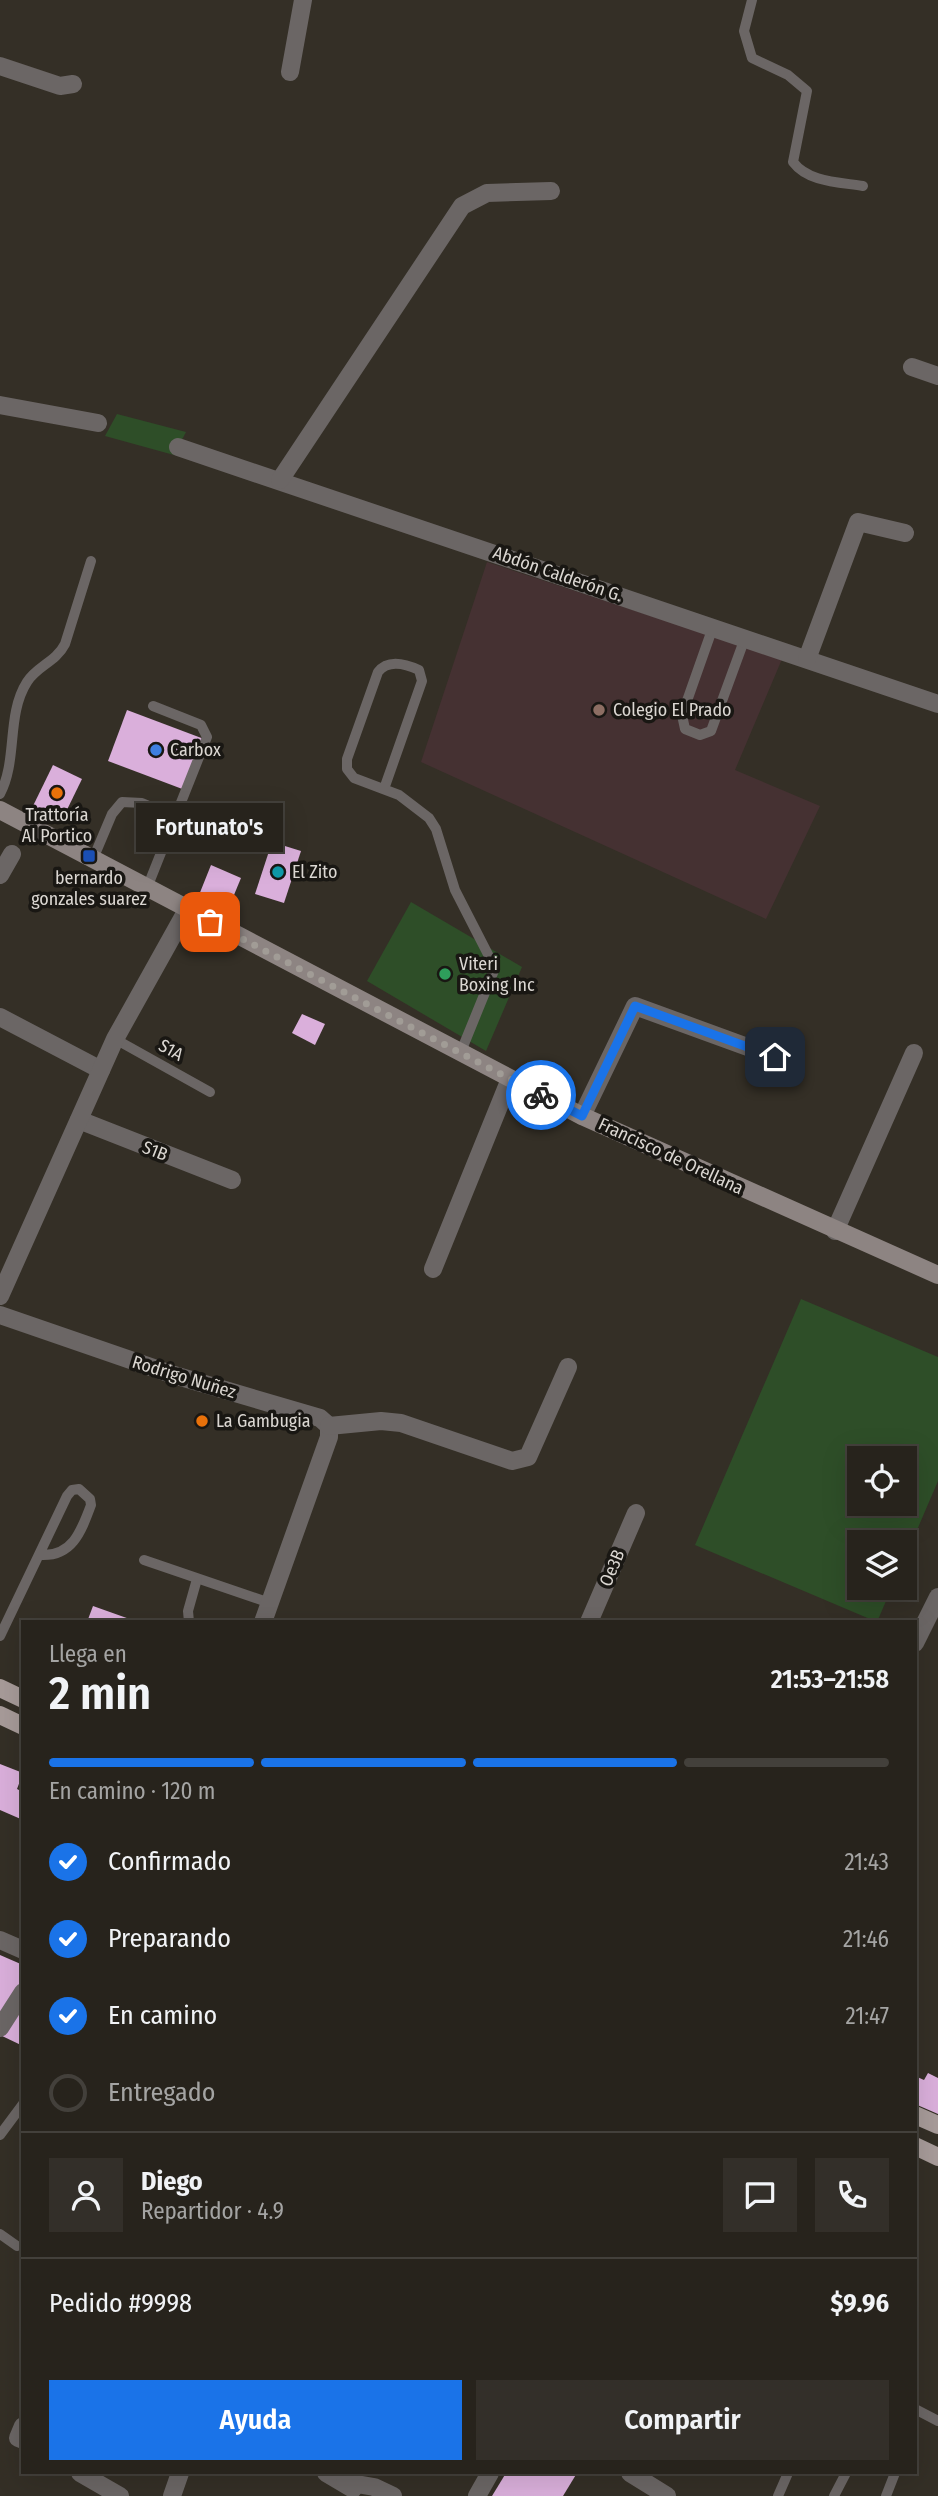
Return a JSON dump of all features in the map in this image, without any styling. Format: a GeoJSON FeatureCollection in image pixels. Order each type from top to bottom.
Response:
{"type":"FeatureCollection","features":[{"type":"Feature","properties":{"kind":"main road"},"geometry":{"type":"LineString","coordinates":[[0,1688],[21,1698]]}},
{"type":"Feature","properties":{"kind":"main road"},"geometry":{"type":"LineString","coordinates":[[0,1715],[21,1725]]}},
{"type":"Feature","properties":{"kind":"main road"},"geometry":{"type":"LineString","coordinates":[[917,2116],[938,2125]]}},
{"type":"Feature","properties":{"kind":"main road"},"geometry":{"type":"LineString","coordinates":[[917,2147],[938,2157]]}},
{"type":"Feature","properties":{"kind":"street"},"geometry":{"type":"LineString","coordinates":[[289,72],[303,0]]}},
{"type":"Feature","properties":{"kind":"street"},"geometry":{"type":"LineString","coordinates":[[0,66],[60,86],[73,84]]}},
{"type":"Feature","properties":{"kind":"street"},"geometry":{"type":"LineString","coordinates":[[280,480],[462,206],[487,193],[551,191]]}},
{"type":"Feature","properties":{"kind":"street"},"geometry":{"type":"LineString","coordinates":[[912,367],[938,376]]}},
{"type":"Feature","properties":{"kind":"street"},"geometry":{"type":"LineString","coordinates":[[0,405],[98,423]]}},
{"type":"Feature","properties":{"kind":"street","name":"Abdón Calderón G."},"geometry":{"type":"LineString","coordinates":[[178,447],[938,704]]}},
{"type":"Feature","properties":{"kind":"street"},"geometry":{"type":"LineString","coordinates":[[807,659],[858,522],[905,533]]}},
{"type":"Feature","properties":{"kind":"street","name":"Francisco de Orellana"},"geometry":{"type":"LineString","coordinates":[[0,810],[582,1116],[938,1275]]}},
{"type":"Feature","properties":{"kind":"street"},"geometry":{"type":"LineString","coordinates":[[0,874],[12,854]]}},
{"type":"Feature","properties":{"kind":"street"},"geometry":{"type":"LineString","coordinates":[[0,1296],[115,1040],[187,910]]}},
{"type":"Feature","properties":{"kind":"street"},"geometry":{"type":"LineString","coordinates":[[582,1116],[635,1006],[775,1057]]}},
{"type":"Feature","properties":{"kind":"street"},"geometry":{"type":"LineString","coordinates":[[0,1017],[102,1070]]}},
{"type":"Feature","properties":{"kind":"street"},"geometry":{"type":"LineString","coordinates":[[835,1231],[914,1053]]}},
{"type":"Feature","properties":{"kind":"street"},"geometry":{"type":"LineString","coordinates":[[433,1269],[510,1079]]}},
{"type":"Feature","properties":{"kind":"street","name":"S1B"},"geometry":{"type":"LineString","coordinates":[[79,1120],[232,1180]]}},
{"type":"Feature","properties":{"kind":"street","name":"Rodrigo Nuñez"},"geometry":{"type":"LineString","coordinates":[[0,1315],[173,1375],[320,1418],[329,1426]]}},
{"type":"Feature","properties":{"kind":"street"},"geometry":{"type":"LineString","coordinates":[[264,1620],[329,1437],[329,1426],[381,1421],[401,1423],[512,1461],[522,1461],[528,1457],[568,1367]]}},
{"type":"Feature","properties":{"kind":"street","name":"Oe3B"},"geometry":{"type":"LineString","coordinates":[[590,1620],[636,1513]]}},
{"type":"Feature","properties":{"kind":"street"},"geometry":{"type":"LineString","coordinates":[[917,1639],[938,1597]]}},
{"type":"Feature","properties":{"kind":"street"},"geometry":{"type":"LineString","coordinates":[[0,1940],[21,1949]]}},
{"type":"Feature","properties":{"kind":"street"},"geometry":{"type":"LineString","coordinates":[[0,2028],[21,1995]]}},
{"type":"Feature","properties":{"kind":"street"},"geometry":{"type":"LineString","coordinates":[[81,2474],[120,2496]]}},
{"type":"Feature","properties":{"kind":"street"},"geometry":{"type":"LineString","coordinates":[[172,2496],[180,2474]]}},
{"type":"Feature","properties":{"kind":"street"},"geometry":{"type":"LineString","coordinates":[[328,2474],[345,2482],[374,2487],[393,2496]]}},
{"type":"Feature","properties":{"kind":"street"},"geometry":{"type":"LineString","coordinates":[[477,2496],[489,2474]]}},
{"type":"Feature","properties":{"kind":"street"},"geometry":{"type":"LineString","coordinates":[[632,2474],[667,2496]]}},
{"type":"Feature","properties":{"kind":"street"},"geometry":{"type":"LineString","coordinates":[[345,2482],[361,2496]]}},
{"type":"Feature","properties":{"kind":"lane"},"geometry":{"type":"LineString","coordinates":[[752,0],[744,31],[752,58],[788,75],[807,91],[793,162],[800,171],[810,176],[863,186]]}},
{"type":"Feature","properties":{"kind":"lane"},"geometry":{"type":"LineString","coordinates":[[0,794],[9,771],[16,720],[27,682],[59,656],[65,645],[90,561]]}},
{"type":"Feature","properties":{"kind":"lane"},"geometry":{"type":"LineString","coordinates":[[713,627],[682,715],[685,729],[700,735],[710,731],[714,723],[745,638]]}},
{"type":"Feature","properties":{"kind":"lane"},"geometry":{"type":"LineString","coordinates":[[384,789],[422,681],[419,670],[393,663],[383,666],[378,672],[347,759],[347,769],[354,778],[384,789],[416,806],[429,818],[436,829],[455,890],[477,937],[493,960],[495,968],[460,1054]]}},
{"type":"Feature","properties":{"kind":"lane"},"geometry":{"type":"LineString","coordinates":[[148,888],[206,732],[201,725],[153,706]]}},
{"type":"Feature","properties":{"kind":"lane"},"geometry":{"type":"LineString","coordinates":[[93,859],[112,814],[122,802],[142,803],[175,817]]}},
{"type":"Feature","properties":{"kind":"lane","name":"S1A"},"geometry":{"type":"LineString","coordinates":[[115,1040],[209,1092]]}},
{"type":"Feature","properties":{"kind":"lane"},"geometry":{"type":"LineString","coordinates":[[0,1636],[67,1496],[72,1490],[79,1489],[90,1499],[83,1527],[75,1541],[61,1554],[40,1555]]}},
{"type":"Feature","properties":{"kind":"lane"},"geometry":{"type":"LineString","coordinates":[[144,1560],[270,1603]]}},
{"type":"Feature","properties":{"kind":"lane"},"geometry":{"type":"LineString","coordinates":[[189,1620],[188,1611],[197,1579]]}},
{"type":"Feature","properties":{"kind":"lane"},"geometry":{"type":"LineString","coordinates":[[0,2135],[21,2107]]}},
{"type":"Feature","properties":{"kind":"lane"},"geometry":{"type":"LineString","coordinates":[[0,2234],[17,2246]]}},
{"type":"Feature","properties":{"kind":"lane"},"geometry":{"type":"LineString","coordinates":[[918,2410],[938,2421]]}},
{"type":"Feature","properties":{"kind":"lane"},"geometry":{"type":"LineString","coordinates":[[778,2496],[788,2474]]}},
{"type":"Feature","properties":{"kind":"lane"},"geometry":{"type":"LineString","coordinates":[[834,2496],[845,2474]]}},
{"type":"Feature","properties":{"kind":"lane"},"geometry":{"type":"LineString","coordinates":[[886,2496],[895,2474]]}},
{"type":"Feature","properties":{"kind":"shaded area","name":"Colegio El Prado"},"geometry":{"type":"Polygon","coordinates":[[[487,562],[782,659],[735,770],[820,806],[766,919],[421,762],[487,562]]]}},
{"type":"Feature","properties":{"kind":"green space"},"geometry":{"type":"Polygon","coordinates":[[[117,414],[186,432],[174,455],[105,436],[117,414]]]}},
{"type":"Feature","properties":{"kind":"green space","name":"Viteri Boxing Inc"},"geometry":{"type":"Polygon","coordinates":[[[411,902],[522,967],[486,1051],[367,981],[411,902]]]}},
{"type":"Feature","properties":{"kind":"green space"},"geometry":{"type":"Polygon","coordinates":[[[801,1299],[938,1357],[938,1481],[917,1530],[847,1530],[847,1600],[886,1600],[878,1620],[872,1620],[695,1545],[801,1299]]]}},
{"type":"Feature","properties":{"kind":"building","name":"Carbox"},"geometry":{"type":"Polygon","coordinates":[[[127,710],[204,739],[185,790],[108,761],[127,710]]]}},
{"type":"Feature","properties":{"kind":"building","name":"Trattoría Al Portico"},"geometry":{"type":"Polygon","coordinates":[[[53,765],[82,779],[61,822],[32,808],[53,765]]]}},
{"type":"Feature","properties":{"kind":"building","name":"El Zito"},"geometry":{"type":"Polygon","coordinates":[[[272,842],[301,851],[284,903],[255,894],[272,842]]]}},
{"type":"Feature","properties":{"kind":"building"},"geometry":{"type":"Polygon","coordinates":[[[211,865],[241,878],[229,907],[199,895],[211,865]]]}},
{"type":"Feature","properties":{"kind":"building"},"geometry":{"type":"Polygon","coordinates":[[[302,1014],[325,1024],[315,1045],[292,1033],[302,1014]]]}},
{"type":"Feature","properties":{"kind":"building"},"geometry":{"type":"Polygon","coordinates":[[[93,1606],[132,1620],[88,1620],[93,1606]]]}},
{"type":"Feature","properties":{"kind":"building"},"geometry":{"type":"Polygon","coordinates":[[[0,1764],[21,1772],[17,1789],[21,1791],[21,1819],[0,1810],[0,1764]]]}},
{"type":"Feature","properties":{"kind":"building"},"geometry":{"type":"Polygon","coordinates":[[[0,1955],[21,1964],[21,2045],[0,2035],[0,1955]]]}},
{"type":"Feature","properties":{"kind":"building"},"geometry":{"type":"Polygon","coordinates":[[[928,2073],[938,2078],[938,2114],[917,2105],[917,2077],[924,2080],[928,2073]]]}},
{"type":"Feature","properties":{"kind":"building"},"geometry":{"type":"Polygon","coordinates":[[[505,2474],[576,2474],[563,2496],[492,2496],[505,2474]]]}},
{"type":"Feature","properties":{"kind":"way so far"},"geometry":{"type":"LineString","coordinates":[[210,922],[541,1095]]}},
{"type":"Feature","properties":{"kind":"place","name":"Colegio El Prado"},"geometry":{"type":"Point","coordinates":[599,710]}},
{"type":"Feature","properties":{"kind":"place","name":"Carbox"},"geometry":{"type":"Point","coordinates":[156,750]}},
{"type":"Feature","properties":{"kind":"place","name":"Trattoría Al Portico"},"geometry":{"type":"Point","coordinates":[57,793]}},
{"type":"Feature","properties":{"kind":"place","name":"bernardo gonzales suarez"},"geometry":{"type":"Point","coordinates":[89,856]}},
{"type":"Feature","properties":{"kind":"place","name":"El Zito"},"geometry":{"type":"Point","coordinates":[278,872]}},
{"type":"Feature","properties":{"kind":"place","name":"Fortunato's"},"geometry":{"type":"Point","coordinates":[210,922]}},
{"type":"Feature","properties":{"kind":"place","name":"Viteri Boxing Inc"},"geometry":{"type":"Point","coordinates":[445,974]}},
{"type":"Feature","properties":{"kind":"place","name":"La Gambugia"},"geometry":{"type":"Point","coordinates":[202,1421]}},
{"type":"Feature","properties":{"kind":"route"},"geometry":{"type":"LineString","coordinates":[[541,1095],[582,1116],[635,1006],[775,1057]]}}]}
